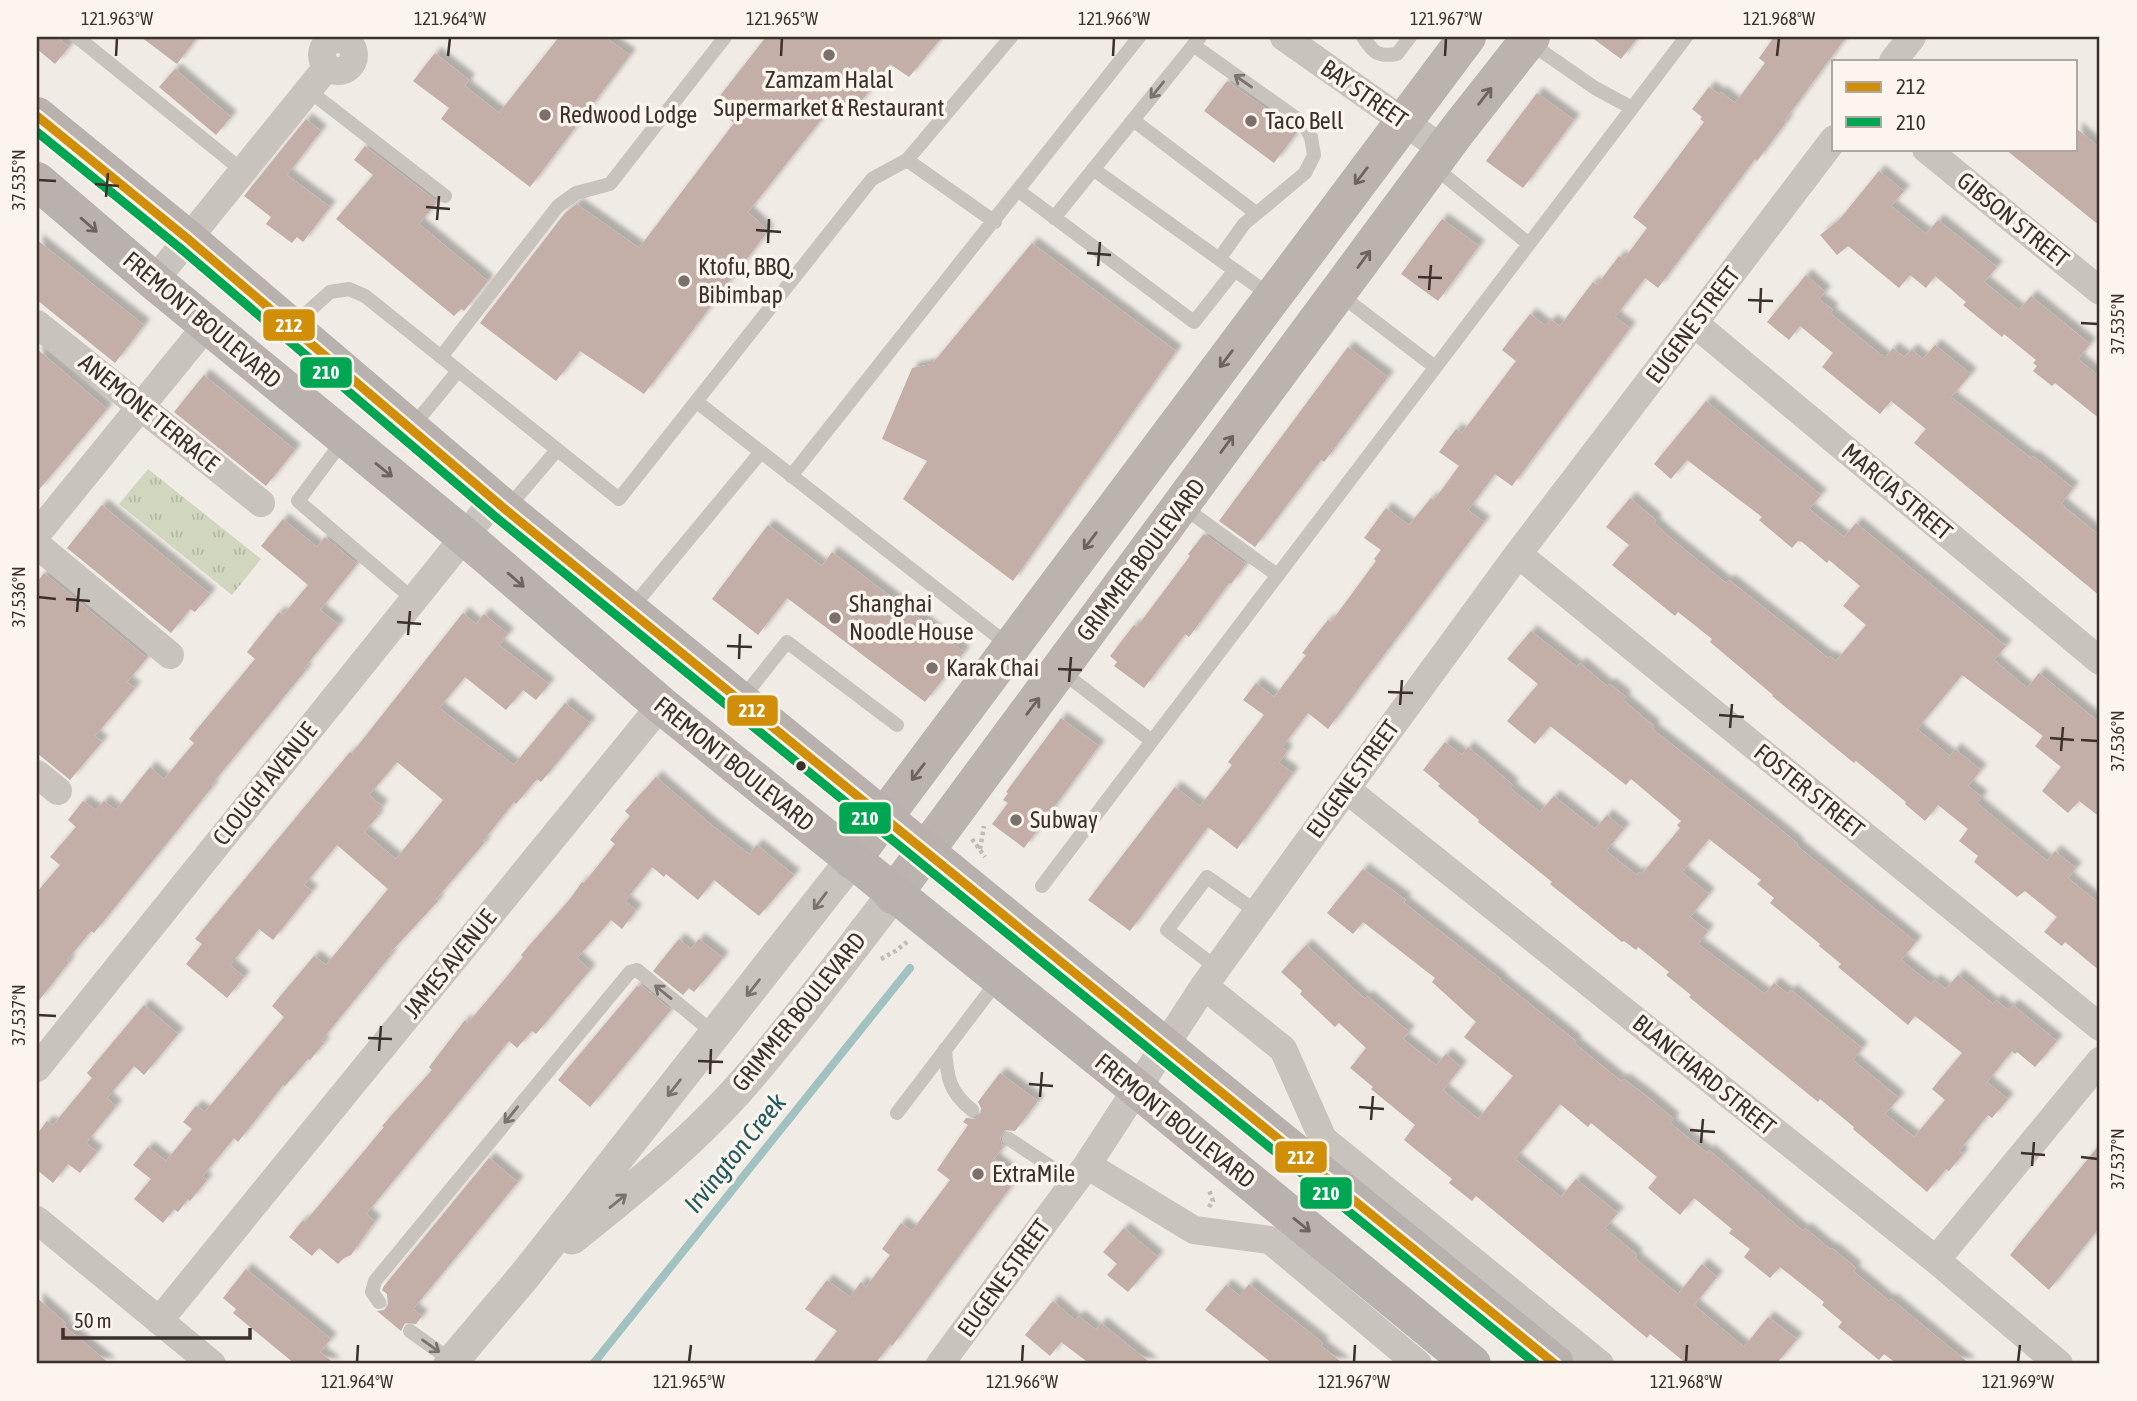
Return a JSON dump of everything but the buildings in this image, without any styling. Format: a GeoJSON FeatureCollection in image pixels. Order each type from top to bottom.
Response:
{"type":"FeatureCollection","features":[{"type":"Feature","properties":{"kind":"main road","name":"GRIMMER BOULEVARD"},"geometry":{"type":"LineString","coordinates":[[852,860],[1467,37]]}},
{"type":"Feature","properties":{"kind":"main road","name":"GRIMMER BOULEVARD"},"geometry":{"type":"LineString","coordinates":[[893,895],[1529,39]]}},
{"type":"Feature","properties":{"kind":"main road"},"geometry":{"type":"LineString","coordinates":[[37,116],[188,239],[500,505],[1555,1364]]}},
{"type":"Feature","properties":{"kind":"main road","name":"FREMONT BOULEVARD"},"geometry":{"type":"LineString","coordinates":[[37,181],[464,536],[661,705],[893,895],[1136,1088],[1472,1364]]}},
{"type":"Feature","properties":{"kind":"street","name":"BAY STREET"},"geometry":{"type":"LineString","coordinates":[[1284,37],[1402,121],[1438,158]]}},
{"type":"Feature","properties":{"kind":"street"},"geometry":{"type":"LineString","coordinates":[[1894,60],[1912,37]]}},
{"type":"Feature","properties":{"kind":"street"},"geometry":{"type":"LineString","coordinates":[[154,281],[327,67],[332,70],[345,70],[354,60],[353,48],[344,38]]}},
{"type":"Feature","properties":{"kind":"street","name":"EUGENE STREET"},"geometry":{"type":"LineString","coordinates":[[955,1359],[1210,977],[1518,554],[1832,142]]}},
{"type":"Feature","properties":{"kind":"street","name":"GIBSON STREET"},"geometry":{"type":"LineString","coordinates":[[1927,150],[2100,291]]}},
{"type":"Feature","properties":{"kind":"street","name":"MARCIA STREET"},"geometry":{"type":"LineString","coordinates":[[1694,323],[2100,661]]}},
{"type":"Feature","properties":{"kind":"street","name":"ANEMONE TERRACE"},"geometry":{"type":"LineString","coordinates":[[37,324],[261,503]]}},
{"type":"Feature","properties":{"kind":"street"},"geometry":{"type":"LineString","coordinates":[[37,534],[207,325]]}},
{"type":"Feature","properties":{"kind":"street","name":"CLOUGH AVENUE"},"geometry":{"type":"LineString","coordinates":[[37,1068],[464,536],[500,505]]}},
{"type":"Feature","properties":{"kind":"street"},"geometry":{"type":"LineString","coordinates":[[37,545],[170,654]]}},
{"type":"Feature","properties":{"kind":"street","name":"FOSTER STREET"},"geometry":{"type":"LineString","coordinates":[[1518,554],[2100,1027]]}},
{"type":"Feature","properties":{"kind":"street","name":"JAMES AVENUE"},"geometry":{"type":"LineString","coordinates":[[159,1321],[661,705]]}},
{"type":"Feature","properties":{"kind":"street","name":"BLANCHARD STREET"},"geometry":{"type":"LineString","coordinates":[[1346,789],[1936,1259],[2059,1364]]}},
{"type":"Feature","properties":{"kind":"street","name":"GRIMMER BOULEVARD"},"geometry":{"type":"LineString","coordinates":[[451,1363],[526,1274],[852,860]]}},
{"type":"Feature","properties":{"kind":"street","name":"GRIMMER BOULEVARD"},"geometry":{"type":"LineString","coordinates":[[526,1274],[662,1166],[741,1086],[893,895]]}},
{"type":"Feature","properties":{"kind":"street"},"geometry":{"type":"LineString","coordinates":[[1210,977],[1283,1049],[1323,1139],[1600,1364]]}},
{"type":"Feature","properties":{"kind":"street"},"geometry":{"type":"LineString","coordinates":[[1936,1259],[2100,1061]]}},
{"type":"Feature","properties":{"kind":"street"},"geometry":{"type":"LineString","coordinates":[[1081,1173],[1194,1230],[1270,1241],[1418,1364]]}},
{"type":"Feature","properties":{"kind":"street"},"geometry":{"type":"LineString","coordinates":[[37,1220],[212,1364]]}},
{"type":"Feature","properties":{"kind":"lane"},"geometry":{"type":"LineString","coordinates":[[77,37],[243,172]]}},
{"type":"Feature","properties":{"kind":"lane"},"geometry":{"type":"LineString","coordinates":[[441,357],[558,206],[576,193],[610,184],[725,37]]}},
{"type":"Feature","properties":{"kind":"lane"},"geometry":{"type":"LineString","coordinates":[[291,327],[330,292],[349,289],[365,296],[619,499],[872,179],[907,160],[1012,37]]}},
{"type":"Feature","properties":{"kind":"lane"},"geometry":{"type":"LineString","coordinates":[[791,476],[1139,37]]}},
{"type":"Feature","properties":{"kind":"lane"},"geometry":{"type":"LineString","coordinates":[[1363,37],[1373,52],[1386,56],[1397,54],[1410,37]]}},
{"type":"Feature","properties":{"kind":"lane"},"geometry":{"type":"LineString","coordinates":[[1042,886],[1686,37]]}},
{"type":"Feature","properties":{"kind":"lane"},"geometry":{"type":"LineString","coordinates":[[1529,39],[1595,88],[1632,108]]}},
{"type":"Feature","properties":{"kind":"lane"},"geometry":{"type":"LineString","coordinates":[[1054,218],[1196,41],[1303,122],[1311,137],[1314,155],[1306,173],[1244,224],[1219,259]]}},
{"type":"Feature","properties":{"kind":"lane"},"geometry":{"type":"LineString","coordinates":[[308,90],[445,196]]}},
{"type":"Feature","properties":{"kind":"lane"},"geometry":{"type":"LineString","coordinates":[[1133,120],[1256,213]]}},
{"type":"Feature","properties":{"kind":"lane"},"geometry":{"type":"LineString","coordinates":[[1438,158],[1529,244]]}},
{"type":"Feature","properties":{"kind":"lane"},"geometry":{"type":"LineString","coordinates":[[907,160],[995,222]]}},
{"type":"Feature","properties":{"kind":"lane"},"geometry":{"type":"LineString","coordinates":[[1093,169],[1272,296]]}},
{"type":"Feature","properties":{"kind":"lane"},"geometry":{"type":"LineString","coordinates":[[1019,191],[1194,322],[1235,270]]}},
{"type":"Feature","properties":{"kind":"lane"},"geometry":{"type":"LineString","coordinates":[[1338,294],[1435,368]]}},
{"type":"Feature","properties":{"kind":"lane"},"geometry":{"type":"LineString","coordinates":[[411,429],[458,370]]}},
{"type":"Feature","properties":{"kind":"lane"},"geometry":{"type":"LineString","coordinates":[[697,402],[1012,648]]}},
{"type":"Feature","properties":{"kind":"lane"},"geometry":{"type":"LineString","coordinates":[[345,438],[298,501],[413,599]]}},
{"type":"Feature","properties":{"kind":"lane"},"geometry":{"type":"LineString","coordinates":[[500,505],[557,450]]}},
{"type":"Feature","properties":{"kind":"lane"},"geometry":{"type":"LineString","coordinates":[[630,611],[761,452]]}},
{"type":"Feature","properties":{"kind":"lane"},"geometry":{"type":"LineString","coordinates":[[1181,506],[1277,575]]}},
{"type":"Feature","properties":{"kind":"lane"},"geometry":{"type":"LineString","coordinates":[[741,702],[787,642],[897,725]]}},
{"type":"Feature","properties":{"kind":"lane"},"geometry":{"type":"LineString","coordinates":[[1060,670],[1152,741]]}},
{"type":"Feature","properties":{"kind":"lane"},"geometry":{"type":"LineString","coordinates":[[1210,977],[1167,930],[1207,877],[1257,912]]}},
{"type":"Feature","properties":{"kind":"lane"},"geometry":{"type":"LineString","coordinates":[[379,1302],[372,1292],[375,1281],[630,972],[637,971],[643,975],[716,1035]]}},
{"type":"Feature","properties":{"kind":"lane"},"geometry":{"type":"LineString","coordinates":[[897,1113],[999,979]]}},
{"type":"Feature","properties":{"kind":"lane"},"geometry":{"type":"LineString","coordinates":[[946,1049],[951,1085],[957,1098],[972,1110]]}},
{"type":"Feature","properties":{"kind":"lane"},"geometry":{"type":"LineString","coordinates":[[1009,1139],[1081,1173]]}},
{"type":"Feature","properties":{"kind":"lane"},"geometry":{"type":"LineString","coordinates":[[411,1331],[451,1363]]}},
{"type":"Feature","properties":{"kind":"path"},"geometry":{"type":"LineString","coordinates":[[1194,1230],[1213,1201],[1210,1190],[1202,1183]]}},
{"type":"Feature","properties":{"kind":"green space"},"geometry":{"type":"Polygon","coordinates":[[[148,469],[261,559],[232,595],[119,504],[148,469]]]}},
{"type":"Feature","properties":{"kind":"waterway","name":"Irvington Creek"},"geometry":{"type":"LineString","coordinates":[[593,1364],[910,968]]}},
{"type":"Feature","properties":{"kind":"transit line","name":"212"},"geometry":{"type":"LineString","coordinates":[[37,116],[188,239],[506,510],[1555,1364]]}},
{"type":"Feature","properties":{"kind":"transit line","name":"210"},"geometry":{"type":"LineString","coordinates":[[37,132],[180,248],[498,519],[1536,1364]]}},
{"type":"Feature","properties":{"kind":"place","name":"Zamzam Halal Supermarket & Restaurant"},"geometry":{"type":"Point","coordinates":[829,55]}},
{"type":"Feature","properties":{"kind":"place","name":"Redwood Lodge"},"geometry":{"type":"Point","coordinates":[545,115]}},
{"type":"Feature","properties":{"kind":"place","name":"Taco Bell"},"geometry":{"type":"Point","coordinates":[1251,121]}},
{"type":"Feature","properties":{"kind":"place","name":"Ktofu, BBQ, Bibimbap"},"geometry":{"type":"Point","coordinates":[684,281]}},
{"type":"Feature","properties":{"kind":"place","name":"Shanghai Noodle House"},"geometry":{"type":"Point","coordinates":[835,618]}},
{"type":"Feature","properties":{"kind":"place","name":"Karak Chai"},"geometry":{"type":"Point","coordinates":[932,668]}},
{"type":"Feature","properties":{"kind":"place","name":"Subway"},"geometry":{"type":"Point","coordinates":[1016,820]}},
{"type":"Feature","properties":{"kind":"place","name":"ExtraMile"},"geometry":{"type":"Point","coordinates":[978,1174]}}]}
